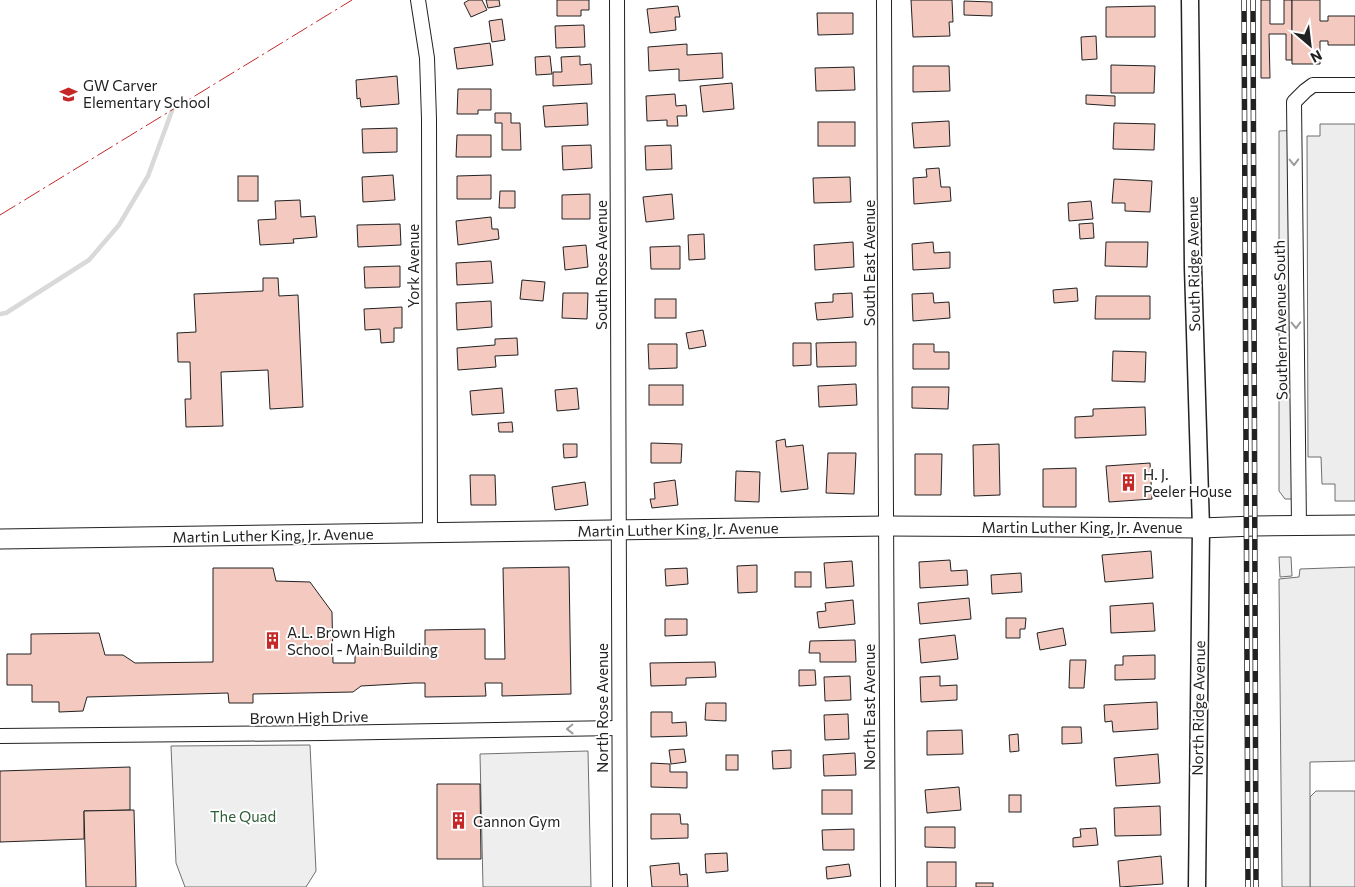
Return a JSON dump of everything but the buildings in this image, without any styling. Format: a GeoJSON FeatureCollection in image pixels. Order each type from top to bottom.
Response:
{"type":"FeatureCollection","features":[{"type":"Feature","properties":{"kind":"main road","name":"Martin Luther King, Jr. Avenue"},"geometry":{"type":"LineString","coordinates":[[0,539],[885,526],[1201,528],[1355,525]]}},
{"type":"Feature","properties":{"kind":"street","name":"York Avenue"},"geometry":{"type":"LineString","coordinates":[[418,0],[427,58],[429,119],[430,533]]}},
{"type":"Feature","properties":{"kind":"street","name":"South Rose Avenue"},"geometry":{"type":"LineString","coordinates":[[617,0],[618,530]]}},
{"type":"Feature","properties":{"kind":"street","name":"South East Avenue"},"geometry":{"type":"LineString","coordinates":[[884,0],[885,526]]}},
{"type":"Feature","properties":{"kind":"street","name":"South Ridge Avenue"},"geometry":{"type":"LineString","coordinates":[[1190,0],[1193,268],[1201,528]]}},
{"type":"Feature","properties":{"kind":"street","name":"Southern Avenue South"},"geometry":{"type":"LineString","coordinates":[[1299,526],[1294,102],[1313,85],[1355,85]]}},
{"type":"Feature","properties":{"kind":"street","name":"North East Avenue"},"geometry":{"type":"LineString","coordinates":[[885,526],[885,716],[888,887]]}},
{"type":"Feature","properties":{"kind":"street","name":"North Ridge Avenue"},"geometry":{"type":"LineString","coordinates":[[1197,887],[1201,528]]}},
{"type":"Feature","properties":{"kind":"street","name":"North Rose Avenue"},"geometry":{"type":"LineString","coordinates":[[618,530],[620,887]]}},
{"type":"Feature","properties":{"kind":"street","name":"Brown High Drive"},"geometry":{"type":"LineString","coordinates":[[0,736],[618,728]]}},
{"type":"Feature","properties":{"kind":"green space"},"geometry":{"type":"Polygon","coordinates":[[[1279,557],[1291,557],[1292,576],[1280,577],[1279,557]]]}},
{"type":"Feature","properties":{"kind":"green space","name":"The Quad"},"geometry":{"type":"Polygon","coordinates":[[[310,745],[316,871],[306,887],[185,887],[176,863],[171,746],[310,745]]]}},
{"type":"Feature","properties":{"kind":"green space"},"geometry":{"type":"Polygon","coordinates":[[[588,751],[591,887],[483,887],[480,754],[588,751]]]}},
{"type":"Feature","properties":{"kind":"green space"},"geometry":{"type":"Polygon","coordinates":[[[1316,791],[1355,791],[1355,887],[1310,887],[1310,797],[1316,791]]]}},
{"type":"Feature","properties":{"kind":"shaded area"},"geometry":{"type":"Polygon","coordinates":[[[1320,124],[1355,124],[1355,501],[1335,501],[1335,484],[1322,484],[1321,457],[1308,457],[1307,136],[1320,136],[1320,124]]]}},
{"type":"Feature","properties":{"kind":"shaded area"},"geometry":{"type":"Polygon","coordinates":[[[1301,130],[1303,499],[1285,499],[1279,491],[1279,131],[1301,130]]]}},
{"type":"Feature","properties":{"kind":"shaded area"},"geometry":{"type":"Polygon","coordinates":[[[1355,567],[1355,761],[1310,762],[1310,887],[1282,887],[1279,579],[1299,577],[1300,569],[1355,567]]]}},
{"type":"Feature","properties":{"kind":"waterway"},"geometry":{"type":"LineString","coordinates":[[0,314],[6,313],[89,260],[119,225],[148,176],[176,103]]}},
{"type":"Feature","properties":{"kind":"railway"},"geometry":{"type":"LineString","coordinates":[[1244,0],[1248,887]]}},
{"type":"Feature","properties":{"kind":"railway"},"geometry":{"type":"LineString","coordinates":[[1253,0],[1256,887]]}},
{"type":"Feature","properties":{"kind":"power"},"geometry":{"type":"LineString","coordinates":[[0,215],[352,0]]}},
{"type":"Feature","properties":{"kind":"place","name":"GW Carver Elementary School"},"geometry":{"type":"Point","coordinates":[69,94]}},
{"type":"Feature","properties":{"kind":"place","name":"H. J. Peeler House"},"geometry":{"type":"Point","coordinates":[1129,483]}},
{"type":"Feature","properties":{"kind":"place","name":"A.L. Brown High School - Main Building"},"geometry":{"type":"Point","coordinates":[273,641]}},
{"type":"Feature","properties":{"kind":"place","name":"Cannon Gym"},"geometry":{"type":"Point","coordinates":[459,821]}}]}
